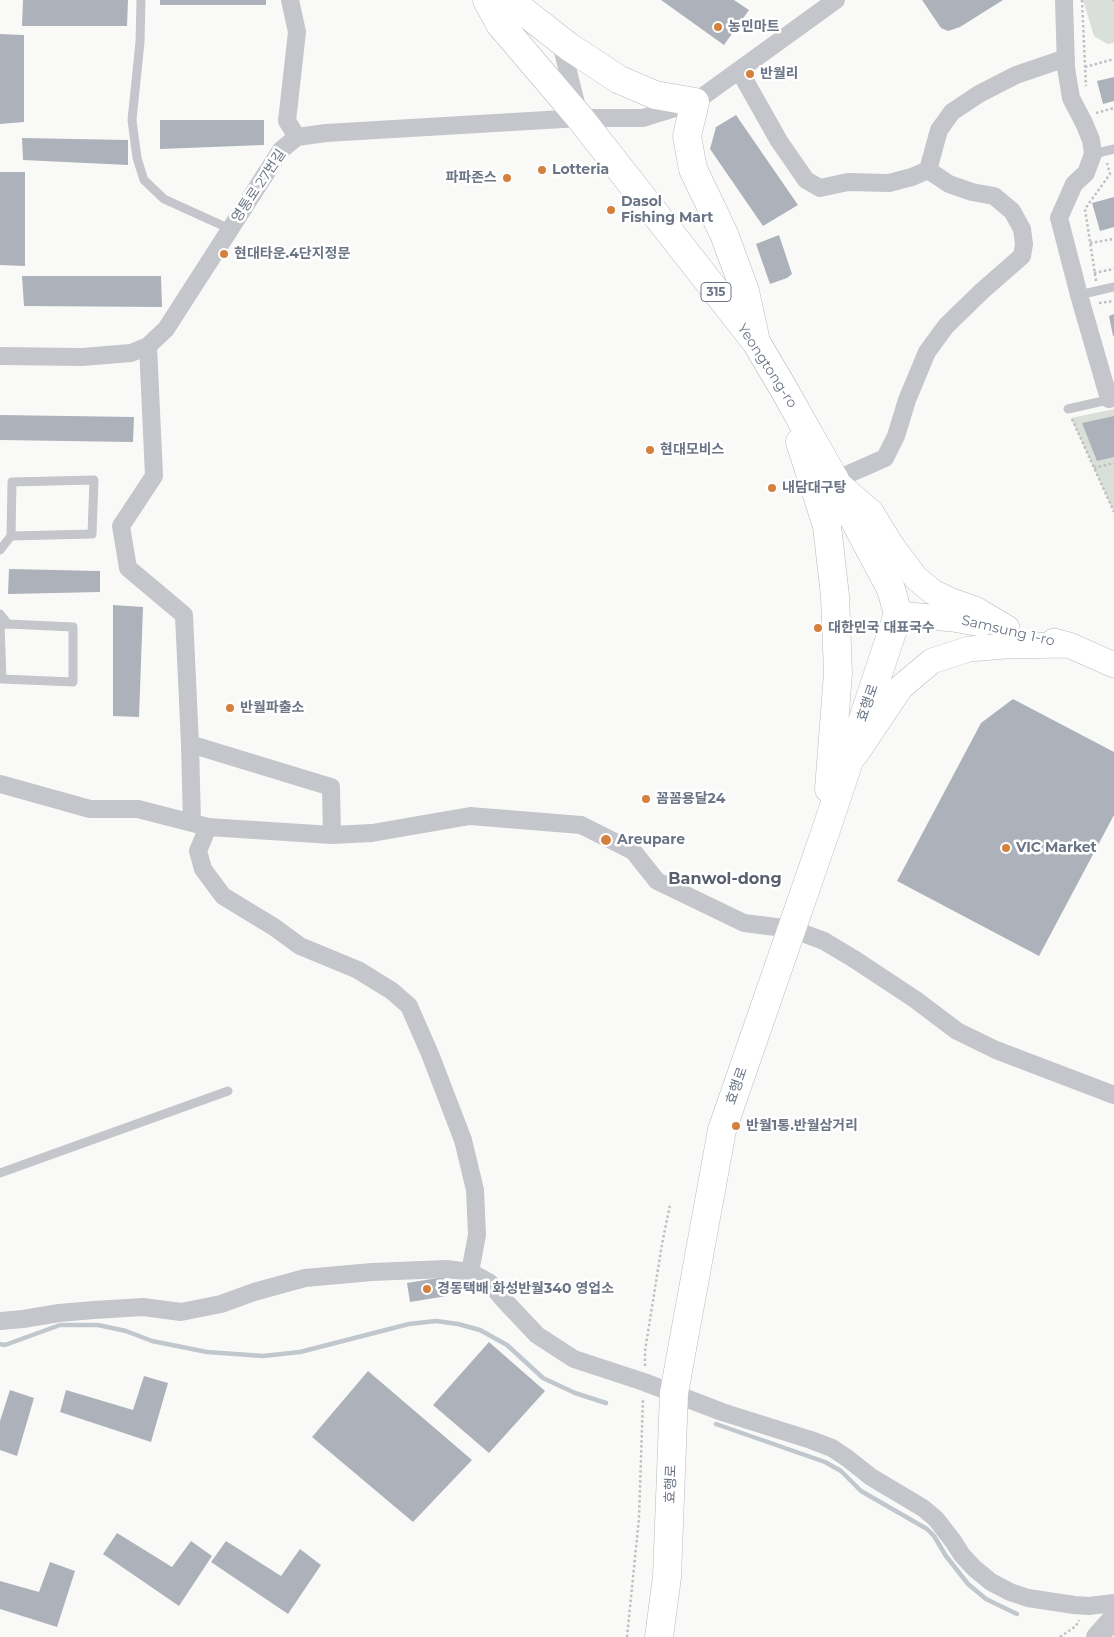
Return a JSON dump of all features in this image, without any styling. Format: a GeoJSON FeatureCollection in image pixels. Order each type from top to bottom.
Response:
{"type":"FeatureCollection","features":[{"type":"Feature","properties":{"kind":"main road","name":"Yeongtong-ro"},"geometry":{"type":"LineString","coordinates":[[487,0],[500,24],[580,118],[756,342],[835,480],[891,589],[898,614]]}},
{"type":"Feature","properties":{"kind":"main road"},"geometry":{"type":"LineString","coordinates":[[509,0],[560,40],[618,79],[655,95],[695,102],[687,136],[693,169],[727,242],[745,291],[756,342]]}},
{"type":"Feature","properties":{"kind":"main road","name":"315"},"geometry":{"type":"LineString","coordinates":[[782,386],[827,526],[835,596],[838,673],[826,830]]}},
{"type":"Feature","properties":{"kind":"main road"},"geometry":{"type":"LineString","coordinates":[[835,480],[871,512],[892,546],[916,578],[933,592],[975,609],[1007,628]]}},
{"type":"Feature","properties":{"kind":"main road","name":"효행로"},"geometry":{"type":"LineString","coordinates":[[659,1637],[668,1577],[674,1393],[722,1130],[826,830],[898,614]]}},
{"type":"Feature","properties":{"kind":"main road","name":"Samsung 1-ro"},"geometry":{"type":"LineString","coordinates":[[898,614],[953,619],[1007,628],[1069,645],[1114,666]]}},
{"type":"Feature","properties":{"kind":"main road"},"geometry":{"type":"LineString","coordinates":[[846,769],[901,688],[932,661],[969,649],[1005,646],[1069,645]]}},
{"type":"Feature","properties":{"kind":"street"},"geometry":{"type":"LineString","coordinates":[[280,150],[288,121],[297,32],[290,0]]}},
{"type":"Feature","properties":{"kind":"street","name":"영통로 27번길"},"geometry":{"type":"LineString","coordinates":[[0,356],[92,356],[131,353],[148,346],[166,329],[280,150],[297,137],[326,133],[580,118],[643,118],[695,102],[836,0]]}},
{"type":"Feature","properties":{"kind":"street"},"geometry":{"type":"LineString","coordinates":[[1064,0],[1066,58],[1071,98],[1091,140],[1093,154],[1086,173],[1074,184],[1059,218],[1079,295],[1112,399]]}},
{"type":"Feature","properties":{"kind":"street"},"geometry":{"type":"LineString","coordinates":[[560,40],[580,118]]}},
{"type":"Feature","properties":{"kind":"street"},"geometry":{"type":"LineString","coordinates":[[928,170],[939,130],[952,112],[979,94],[1016,75],[1066,58]]}},
{"type":"Feature","properties":{"kind":"street"},"geometry":{"type":"LineString","coordinates":[[739,70],[779,141],[806,180],[820,188],[848,182],[889,183],[912,177],[928,170]]}},
{"type":"Feature","properties":{"kind":"street"},"geometry":{"type":"LineString","coordinates":[[288,121],[297,137]]}},
{"type":"Feature","properties":{"kind":"street"},"geometry":{"type":"LineString","coordinates":[[835,480],[885,458],[896,436],[907,400],[927,352],[946,326],[1022,256],[1024,244],[1022,229],[1012,211],[994,196],[972,192],[949,184],[928,170]]}},
{"type":"Feature","properties":{"kind":"street"},"geometry":{"type":"LineString","coordinates":[[148,346],[154,476],[121,526],[128,568],[184,615],[190,744],[200,825],[198,851],[203,869],[223,896],[274,927],[300,946],[358,970],[392,991],[409,1006],[430,1054],[463,1140],[475,1190],[477,1235],[470,1272]]}},
{"type":"Feature","properties":{"kind":"street"},"geometry":{"type":"LineString","coordinates":[[190,744],[331,787],[332,835]]}},
{"type":"Feature","properties":{"kind":"street"},"geometry":{"type":"LineString","coordinates":[[0,784],[90,808],[138,809],[200,825],[332,835],[372,834],[470,816],[580,825],[633,851],[657,881],[694,900],[744,923],[792,929],[824,941],[916,1000],[957,1030],[996,1050],[1114,1095]]}},
{"type":"Feature","properties":{"kind":"street"},"geometry":{"type":"LineString","coordinates":[[0,1321],[94,1310],[143,1308],[181,1312],[222,1304],[254,1292],[305,1278],[418,1270],[470,1272],[490,1283],[537,1335],[555,1348],[582,1362],[644,1382],[722,1412],[832,1448],[871,1477],[923,1508],[936,1519],[962,1555],[974,1568],[991,1582],[1010,1592],[1028,1598],[1074,1605],[1089,1606],[1114,1603]]}},
{"type":"Feature","properties":{"kind":"street"},"geometry":{"type":"LineString","coordinates":[[1097,1637],[1114,1618]]}},
{"type":"Feature","properties":{"kind":"lane"},"geometry":{"type":"LineString","coordinates":[[141,0],[140,42],[132,120],[137,158],[144,180],[164,199],[230,229]]}},
{"type":"Feature","properties":{"kind":"lane"},"geometry":{"type":"LineString","coordinates":[[1093,154],[1114,149]]}},
{"type":"Feature","properties":{"kind":"lane"},"geometry":{"type":"LineString","coordinates":[[1079,295],[1114,287]]}},
{"type":"Feature","properties":{"kind":"lane"},"geometry":{"type":"LineString","coordinates":[[1068,409],[1112,399]]}},
{"type":"Feature","properties":{"kind":"lane"},"geometry":{"type":"LineString","coordinates":[[0,550],[11,536],[12,482],[94,480],[92,534],[11,536]]}},
{"type":"Feature","properties":{"kind":"lane"},"geometry":{"type":"LineString","coordinates":[[0,614],[8,624],[73,628],[73,682],[2,679],[0,624],[8,624]]}},
{"type":"Feature","properties":{"kind":"lane"},"geometry":{"type":"LineString","coordinates":[[0,1172],[228,1091]]}},
{"type":"Feature","properties":{"kind":"path"},"geometry":{"type":"LineString","coordinates":[[1085,66],[1114,59]]}},
{"type":"Feature","properties":{"kind":"path"},"geometry":{"type":"LineString","coordinates":[[1093,113],[1114,108]]}},
{"type":"Feature","properties":{"kind":"path"},"geometry":{"type":"LineString","coordinates":[[1090,242],[1114,239]]}},
{"type":"Feature","properties":{"kind":"path"},"geometry":{"type":"LineString","coordinates":[[1094,273],[1114,268]]}},
{"type":"Feature","properties":{"kind":"path"},"geometry":{"type":"LineString","coordinates":[[1080,416],[1072,418],[1114,512]]}},
{"type":"Feature","properties":{"kind":"path"},"geometry":{"type":"LineString","coordinates":[[1094,468],[1114,463]]}},
{"type":"Feature","properties":{"kind":"path"},"geometry":{"type":"LineString","coordinates":[[627,1637],[639,1518],[645,1351],[670,1205]]}},
{"type":"Feature","properties":{"kind":"path"},"geometry":{"type":"LineString","coordinates":[[1060,1637],[1076,1626],[1080,1617]]}},
{"type":"Feature","properties":{"kind":"shaded area"},"geometry":{"type":"Polygon","coordinates":[[[1083,0],[1114,0],[1114,43],[1107,44],[1094,36],[1083,0]]]}},
{"type":"Feature","properties":{"kind":"shaded area"},"geometry":{"type":"Polygon","coordinates":[[[1114,409],[1114,512],[1071,418],[1114,409]]]}},
{"type":"Feature","properties":{"kind":"building"},"geometry":{"type":"Polygon","coordinates":[[[23,0],[128,0],[127,26],[22,26],[23,0]]]}},
{"type":"Feature","properties":{"kind":"building"},"geometry":{"type":"Polygon","coordinates":[[[160,0],[266,0],[266,5],[160,5],[160,0]]]}},
{"type":"Feature","properties":{"kind":"building","name":"농민마트"},"geometry":{"type":"Polygon","coordinates":[[[661,0],[734,0],[749,10],[724,45],[661,0]]]}},
{"type":"Feature","properties":{"kind":"building"},"geometry":{"type":"Polygon","coordinates":[[[922,0],[1003,0],[960,27],[948,31],[941,28],[922,0]]]}},
{"type":"Feature","properties":{"kind":"building"},"geometry":{"type":"Polygon","coordinates":[[[0,34],[24,35],[24,122],[0,124],[0,34]]]}},
{"type":"Feature","properties":{"kind":"building"},"geometry":{"type":"Polygon","coordinates":[[[1114,77],[1114,101],[1103,104],[1097,81],[1114,77]]]}},
{"type":"Feature","properties":{"kind":"building"},"geometry":{"type":"Polygon","coordinates":[[[736,115],[798,205],[763,226],[710,149],[716,127],[736,115]]]}},
{"type":"Feature","properties":{"kind":"building"},"geometry":{"type":"Polygon","coordinates":[[[160,120],[264,120],[264,145],[160,149],[160,120]]]}},
{"type":"Feature","properties":{"kind":"building"},"geometry":{"type":"Polygon","coordinates":[[[22,138],[128,140],[128,165],[23,160],[22,138]]]}},
{"type":"Feature","properties":{"kind":"building"},"geometry":{"type":"Polygon","coordinates":[[[0,172],[25,172],[25,266],[0,265],[0,172]]]}},
{"type":"Feature","properties":{"kind":"building"},"geometry":{"type":"Polygon","coordinates":[[[1114,197],[1114,227],[1100,231],[1092,203],[1114,197]]]}},
{"type":"Feature","properties":{"kind":"building"},"geometry":{"type":"Polygon","coordinates":[[[779,235],[792,274],[787,278],[770,284],[756,244],[779,235]]]}},
{"type":"Feature","properties":{"kind":"building"},"geometry":{"type":"Polygon","coordinates":[[[22,276],[161,276],[162,307],[24,306],[22,276]]]}},
{"type":"Feature","properties":{"kind":"building"},"geometry":{"type":"Polygon","coordinates":[[[1114,314],[1114,336],[1113,336],[1109,316],[1114,314]]]}},
{"type":"Feature","properties":{"kind":"building"},"geometry":{"type":"Polygon","coordinates":[[[0,415],[134,417],[133,442],[0,440],[0,415]]]}},
{"type":"Feature","properties":{"kind":"building"},"geometry":{"type":"Polygon","coordinates":[[[1114,416],[1114,457],[1097,461],[1082,423],[1114,416]]]}},
{"type":"Feature","properties":{"kind":"building"},"geometry":{"type":"Polygon","coordinates":[[[9,569],[100,571],[100,592],[8,594],[9,569]]]}},
{"type":"Feature","properties":{"kind":"building"},"geometry":{"type":"Polygon","coordinates":[[[113,605],[143,607],[139,717],[113,716],[113,605]]]}},
{"type":"Feature","properties":{"kind":"building","name":"VIC Market"},"geometry":{"type":"Polygon","coordinates":[[[1013,699],[1114,752],[1114,815],[1039,956],[897,881],[981,723],[1013,699]]]}},
{"type":"Feature","properties":{"kind":"building","name":"경동택배 화성반월340 영업소"},"geometry":{"type":"Polygon","coordinates":[[[444,1277],[447,1296],[410,1302],[407,1283],[444,1277]]]}},
{"type":"Feature","properties":{"kind":"building"},"geometry":{"type":"Polygon","coordinates":[[[489,1342],[545,1391],[489,1453],[433,1405],[489,1342]]]}},
{"type":"Feature","properties":{"kind":"building"},"geometry":{"type":"Polygon","coordinates":[[[368,1371],[472,1460],[413,1522],[312,1437],[368,1371]]]}},
{"type":"Feature","properties":{"kind":"building"},"geometry":{"type":"Polygon","coordinates":[[[144,1376],[168,1383],[151,1442],[60,1412],[66,1390],[133,1410],[144,1376]]]}},
{"type":"Feature","properties":{"kind":"building"},"geometry":{"type":"Polygon","coordinates":[[[10,1390],[34,1398],[17,1456],[0,1450],[0,1421],[10,1390]]]}},
{"type":"Feature","properties":{"kind":"building"},"geometry":{"type":"Polygon","coordinates":[[[117,1533],[172,1567],[191,1541],[212,1556],[179,1606],[103,1554],[117,1533]]]}},
{"type":"Feature","properties":{"kind":"building"},"geometry":{"type":"Polygon","coordinates":[[[226,1541],[281,1576],[300,1549],[321,1565],[288,1614],[211,1562],[226,1541]]]}},
{"type":"Feature","properties":{"kind":"building"},"geometry":{"type":"Polygon","coordinates":[[[50,1562],[75,1571],[57,1627],[0,1609],[0,1581],[39,1592],[50,1562]]]}},
{"type":"Feature","properties":{"kind":"waterway"},"geometry":{"type":"LineString","coordinates":[[0,1344],[5,1345],[60,1325],[98,1325],[126,1331],[152,1341],[207,1352],[263,1356],[300,1352],[409,1324],[436,1321],[480,1330],[507,1345],[543,1378],[575,1393],[606,1403]]}},
{"type":"Feature","properties":{"kind":"waterway"},"geometry":{"type":"LineString","coordinates":[[716,1424],[825,1462],[841,1471],[861,1491],[927,1529],[968,1584],[986,1599],[1017,1614]]}},
{"type":"Feature","properties":{"kind":"place","name":"농민마트"},"geometry":{"type":"Point","coordinates":[718,27]}},
{"type":"Feature","properties":{"kind":"place","name":"반월리"},"geometry":{"type":"Point","coordinates":[750,74]}},
{"type":"Feature","properties":{"kind":"place","name":"Lotteria"},"geometry":{"type":"Point","coordinates":[542,170]}},
{"type":"Feature","properties":{"kind":"place","name":"파파존스"},"geometry":{"type":"Point","coordinates":[507,178]}},
{"type":"Feature","properties":{"kind":"place","name":"Dasol Fishing Mart"},"geometry":{"type":"Point","coordinates":[611,210]}},
{"type":"Feature","properties":{"kind":"place","name":"현대타운.4단지정문"},"geometry":{"type":"Point","coordinates":[224,254]}},
{"type":"Feature","properties":{"kind":"place","name":"현대모비스"},"geometry":{"type":"Point","coordinates":[650,450]}},
{"type":"Feature","properties":{"kind":"place","name":"내담대구탕"},"geometry":{"type":"Point","coordinates":[772,488]}},
{"type":"Feature","properties":{"kind":"place","name":"대한민국 대표국수"},"geometry":{"type":"Point","coordinates":[818,628]}},
{"type":"Feature","properties":{"kind":"place","name":"반월파출소"},"geometry":{"type":"Point","coordinates":[230,708]}},
{"type":"Feature","properties":{"kind":"place","name":"꼼꼼용달24"},"geometry":{"type":"Point","coordinates":[646,799]}},
{"type":"Feature","properties":{"kind":"place","name":"Areupare"},"geometry":{"type":"Point","coordinates":[606,840]}},
{"type":"Feature","properties":{"kind":"place","name":"VIC Market"},"geometry":{"type":"Point","coordinates":[1006,848]}},
{"type":"Feature","properties":{"kind":"place","name":"반월1통.반월삼거리"},"geometry":{"type":"Point","coordinates":[736,1126]}},
{"type":"Feature","properties":{"kind":"place","name":"경동택배 화성반월340 영업소"},"geometry":{"type":"Point","coordinates":[427,1289]}},
{"type":"Feature","properties":{"kind":"district","name":"Banwol-dong"},"geometry":{"type":"Point","coordinates":[725,879]}}]}
